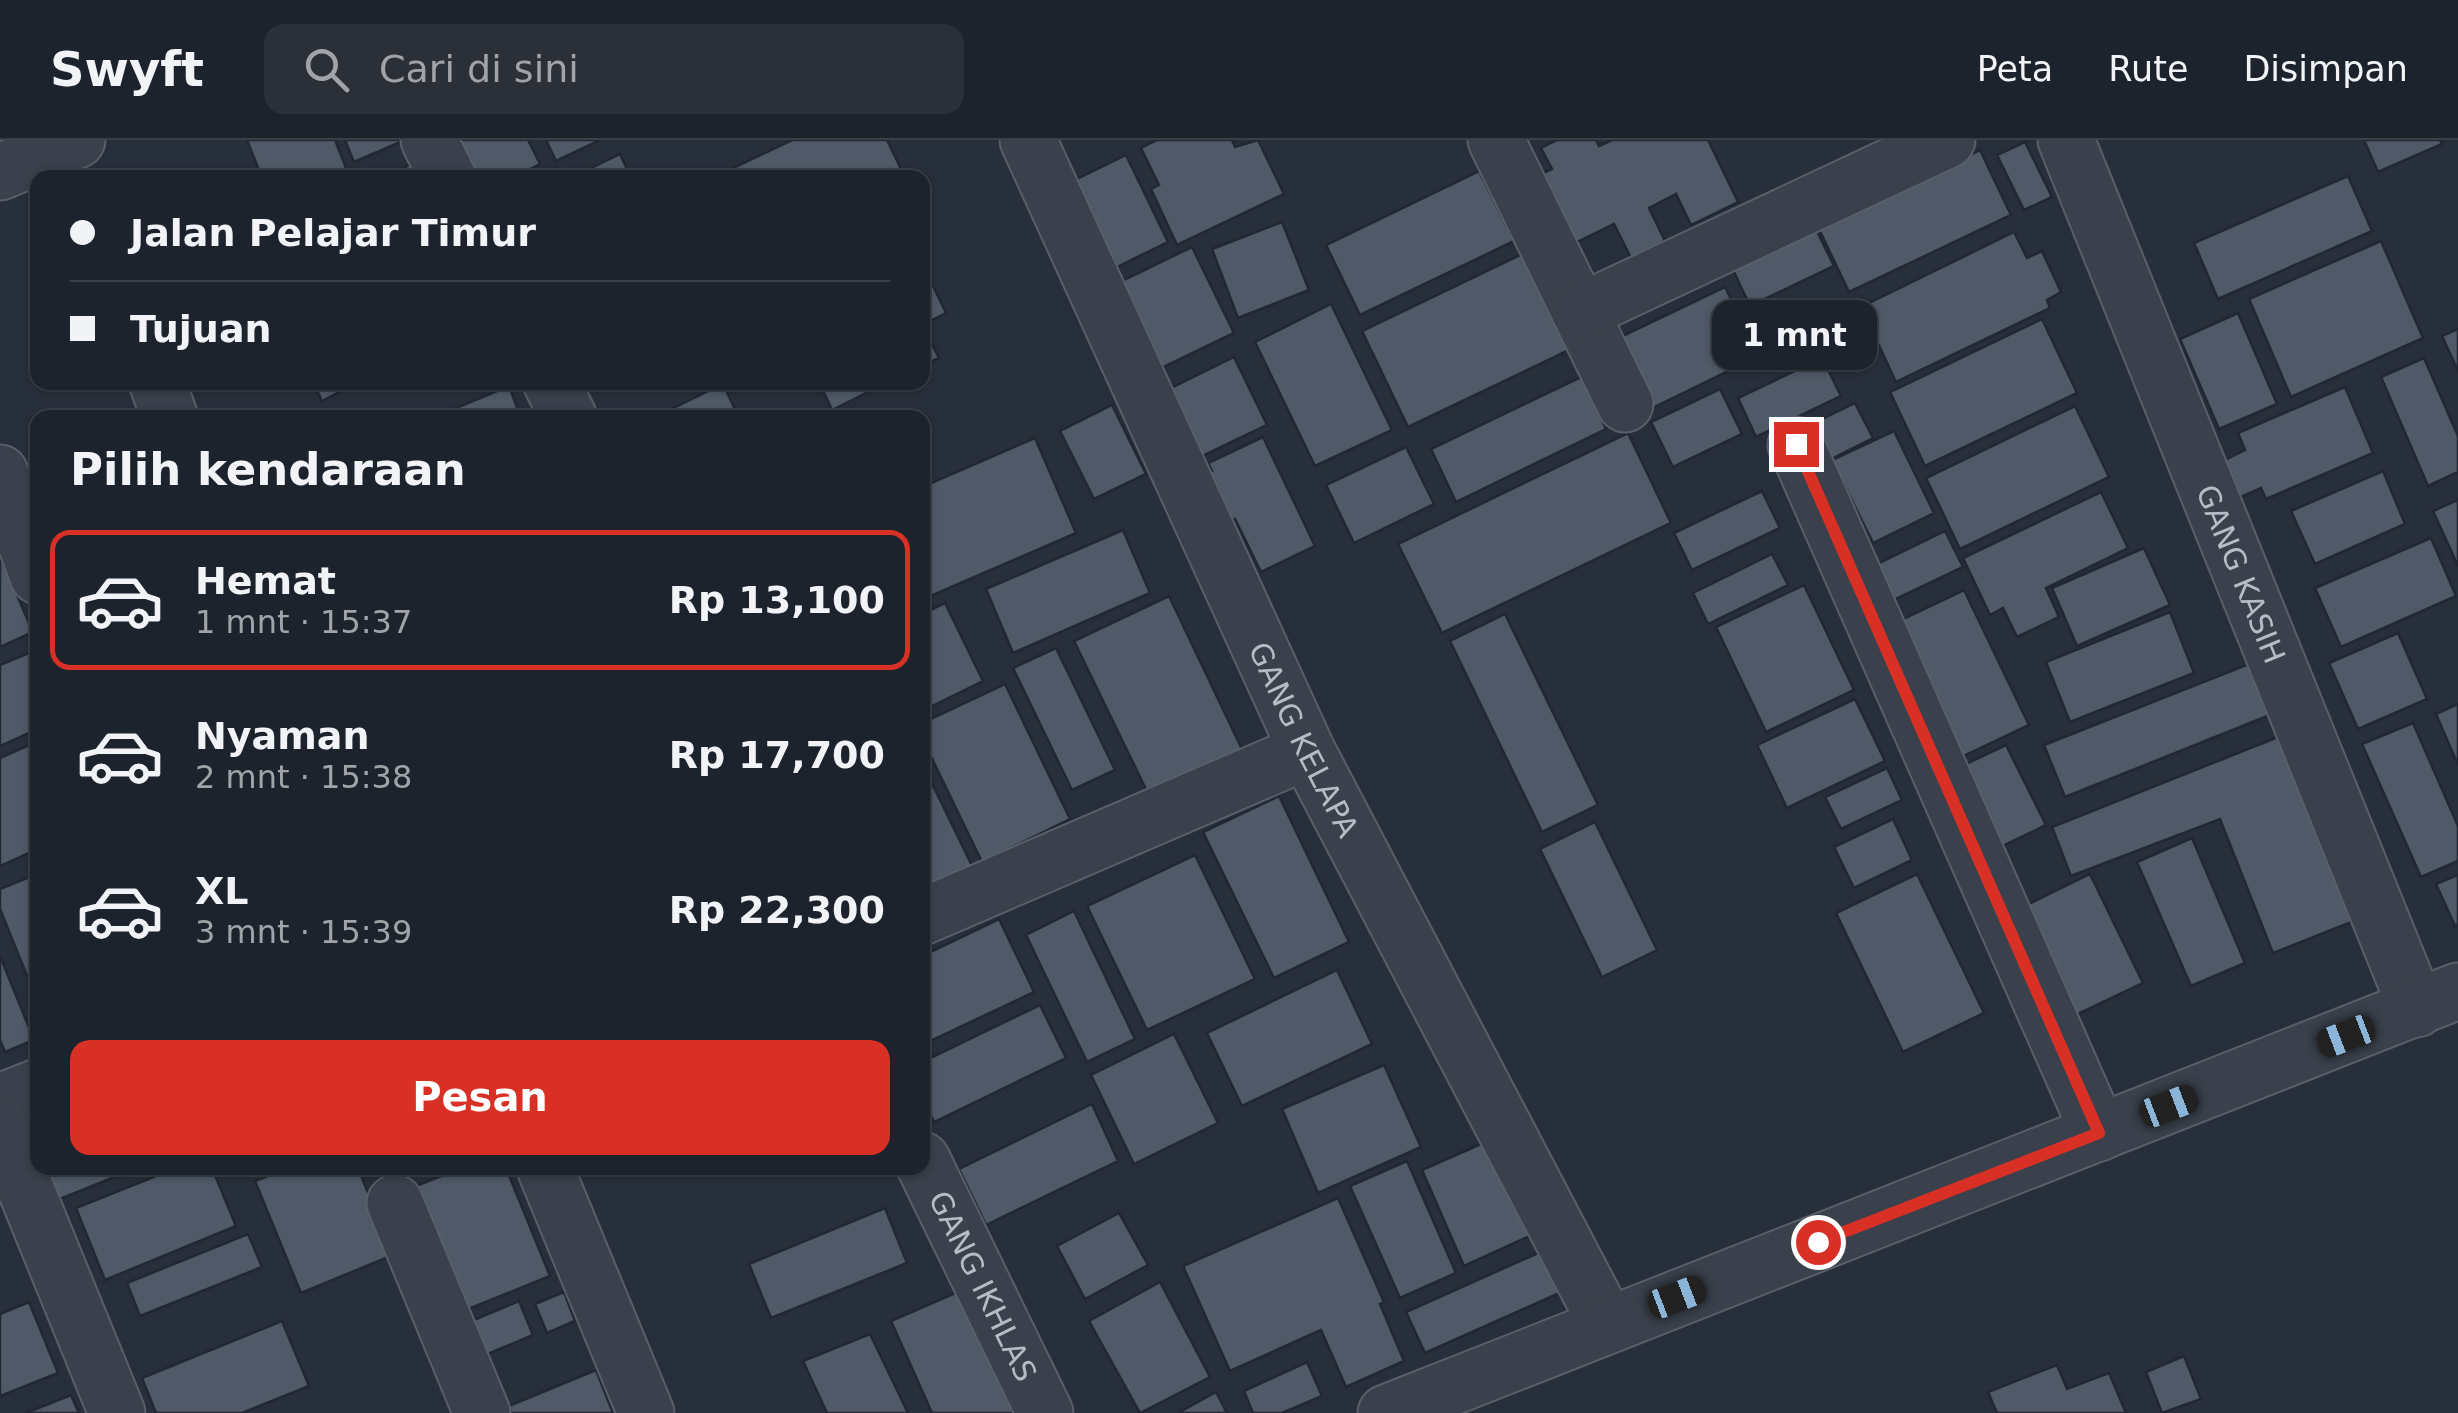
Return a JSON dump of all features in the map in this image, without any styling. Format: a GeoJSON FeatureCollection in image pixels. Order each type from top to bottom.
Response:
{"type":"FeatureCollection","features":[{"type":"Feature","properties":{"kind":"street"},"geometry":{"type":"LineString","coordinates":[[430,140],[444,170]]}},
{"type":"Feature","properties":{"kind":"street","name":"GANG KELAPA"},"geometry":{"type":"LineString","coordinates":[[1028,140],[1307,751],[1606,1324]]}},
{"type":"Feature","properties":{"kind":"street"},"geometry":{"type":"LineString","coordinates":[[1496,140],[1625,404]]}},
{"type":"Feature","properties":{"kind":"street"},"geometry":{"type":"LineString","coordinates":[[1580,312],[1947,140]]}},
{"type":"Feature","properties":{"kind":"street","name":"GANG KASIH"},"geometry":{"type":"LineString","coordinates":[[2066,140],[2437,1000]]}},
{"type":"Feature","properties":{"kind":"street"},"geometry":{"type":"LineString","coordinates":[[0,172],[76,154]]}},
{"type":"Feature","properties":{"kind":"street"},"geometry":{"type":"LineString","coordinates":[[1796,444],[2099,1133]]}},
{"type":"Feature","properties":{"kind":"street"},"geometry":{"type":"LineString","coordinates":[[0,474],[30,555]]}},
{"type":"Feature","properties":{"kind":"street"},"geometry":{"type":"LineString","coordinates":[[930,915],[1307,751]]}},
{"type":"Feature","properties":{"kind":"street"},"geometry":{"type":"LineString","coordinates":[[1386,1413],[2437,1000]]}},
{"type":"Feature","properties":{"kind":"street"},"geometry":{"type":"LineString","coordinates":[[0,1102],[30,1090]]}},
{"type":"Feature","properties":{"kind":"street"},"geometry":{"type":"LineString","coordinates":[[0,1126],[117,1413]]}},
{"type":"Feature","properties":{"kind":"street"},"geometry":{"type":"LineString","coordinates":[[548,1175],[646,1413]]}},
{"type":"Feature","properties":{"kind":"street","name":"GANG IKHLAS"},"geometry":{"type":"LineString","coordinates":[[929,1175],[1045,1413]]}},
{"type":"Feature","properties":{"kind":"street"},"geometry":{"type":"LineString","coordinates":[[394,1203],[482,1413]]}},
{"type":"Feature","properties":{"kind":"building"},"geometry":{"type":"Polygon","coordinates":[[[247,140],[335,140],[347,170],[259,170],[247,140]]]}},
{"type":"Feature","properties":{"kind":"building"},"geometry":{"type":"Polygon","coordinates":[[[345,140],[405,140],[354,162],[345,140]]]}},
{"type":"Feature","properties":{"kind":"building"},"geometry":{"type":"Polygon","coordinates":[[[442,140],[528,140],[540,164],[528,170],[456,170],[442,140]]]}},
{"type":"Feature","properties":{"kind":"building"},"geometry":{"type":"Polygon","coordinates":[[[546,140],[600,140],[556,161],[546,140]]]}},
{"type":"Feature","properties":{"kind":"building"},"geometry":{"type":"Polygon","coordinates":[[[792,140],[887,140],[901,169],[731,170],[792,140]]]}},
{"type":"Feature","properties":{"kind":"building"},"geometry":{"type":"Polygon","coordinates":[[[1157,140],[1232,140],[1235,147],[1258,140],[1284,194],[1177,245],[1151,189],[1159,185],[1141,148],[1157,140]]]}},
{"type":"Feature","properties":{"kind":"building"},"geometry":{"type":"Polygon","coordinates":[[[1557,140],[1596,140],[1599,146],[1612,140],[1708,140],[1738,202],[1691,225],[1676,194],[1649,208],[1665,241],[1631,258],[1614,224],[1573,244],[1539,175],[1552,169],[1541,148],[1557,140]]]}},
{"type":"Feature","properties":{"kind":"building"},"geometry":{"type":"Polygon","coordinates":[[[2364,140],[2440,140],[2442,144],[2378,172],[2364,140]]]}},
{"type":"Feature","properties":{"kind":"building"},"geometry":{"type":"Polygon","coordinates":[[[2025,142],[2052,197],[2024,210],[1997,155],[2025,142]]]}},
{"type":"Feature","properties":{"kind":"building"},"geometry":{"type":"Polygon","coordinates":[[[1980,150],[2011,215],[1849,292],[1818,227],[1980,150]]]}},
{"type":"Feature","properties":{"kind":"building"},"geometry":{"type":"Polygon","coordinates":[[[620,154],[627,170],[587,170],[620,154]]]}},
{"type":"Feature","properties":{"kind":"building"},"geometry":{"type":"Polygon","coordinates":[[[431,155],[438,170],[398,170],[431,155]]]}},
{"type":"Feature","properties":{"kind":"building"},"geometry":{"type":"Polygon","coordinates":[[[1126,155],[1168,242],[1117,267],[1075,180],[1126,155]]]}},
{"type":"Feature","properties":{"kind":"building"},"geometry":{"type":"Polygon","coordinates":[[[1479,171],[1514,241],[1360,315],[1326,245],[1479,171]]]}},
{"type":"Feature","properties":{"kind":"building"},"geometry":{"type":"Polygon","coordinates":[[[2348,176],[2372,231],[2218,299],[2194,243],[2348,176]]]}},
{"type":"Feature","properties":{"kind":"building"},"geometry":{"type":"Polygon","coordinates":[[[1810,217],[1834,266],[1750,306],[1727,257],[1810,217]]]}},
{"type":"Feature","properties":{"kind":"building"},"geometry":{"type":"Polygon","coordinates":[[[1282,222],[1309,290],[1238,318],[1212,249],[1282,222]]]}},
{"type":"Feature","properties":{"kind":"building"},"geometry":{"type":"Polygon","coordinates":[[[2014,232],[2027,258],[2042,251],[2061,292],[2047,300],[2050,308],[1896,382],[1861,307],[2014,232]]]}},
{"type":"Feature","properties":{"kind":"building"},"geometry":{"type":"Polygon","coordinates":[[[2381,241],[2423,338],[2291,397],[2249,299],[2381,241]]]}},
{"type":"Feature","properties":{"kind":"building"},"geometry":{"type":"Polygon","coordinates":[[[1192,247],[1234,333],[1143,377],[1101,291],[1192,247]]]}},
{"type":"Feature","properties":{"kind":"building"},"geometry":{"type":"Polygon","coordinates":[[[1522,254],[1569,350],[1408,427],[1362,331],[1522,254]]]}},
{"type":"Feature","properties":{"kind":"building"},"geometry":{"type":"Polygon","coordinates":[[[930,280],[946,313],[930,321],[930,280]]]}},
{"type":"Feature","properties":{"kind":"building"},"geometry":{"type":"Polygon","coordinates":[[[1725,287],[1759,356],[1646,411],[1612,341],[1725,287]]]}},
{"type":"Feature","properties":{"kind":"building"},"geometry":{"type":"Polygon","coordinates":[[[1331,304],[1392,430],[1315,466],[1255,342],[1331,304]]]}},
{"type":"Feature","properties":{"kind":"building"},"geometry":{"type":"Polygon","coordinates":[[[2238,313],[2277,404],[2219,429],[2180,339],[2238,313]]]}},
{"type":"Feature","properties":{"kind":"building"},"geometry":{"type":"Polygon","coordinates":[[[2042,319],[2077,393],[1925,466],[1890,392],[2042,319]]]}},
{"type":"Feature","properties":{"kind":"building"},"geometry":{"type":"Polygon","coordinates":[[[2458,329],[2458,371],[2442,336],[2458,329]]]}},
{"type":"Feature","properties":{"kind":"building"},"geometry":{"type":"Polygon","coordinates":[[[930,341],[939,358],[930,362],[930,341]]]}},
{"type":"Feature","properties":{"kind":"building"},"geometry":{"type":"Polygon","coordinates":[[[1234,357],[1267,425],[1188,463],[1155,396],[1234,357]]]}},
{"type":"Feature","properties":{"kind":"building"},"geometry":{"type":"Polygon","coordinates":[[[1822,358],[1841,396],[1756,437],[1738,398],[1822,358]]]}},
{"type":"Feature","properties":{"kind":"building"},"geometry":{"type":"Polygon","coordinates":[[[2424,358],[2458,436],[2458,472],[2428,486],[2381,377],[2424,358]]]}},
{"type":"Feature","properties":{"kind":"building"},"geometry":{"type":"Polygon","coordinates":[[[1581,377],[1606,429],[1456,502],[1431,449],[1581,377]]]}},
{"type":"Feature","properties":{"kind":"building"},"geometry":{"type":"Polygon","coordinates":[[[2345,387],[2373,453],[2266,499],[2261,488],[2239,498],[2223,461],[2245,450],[2238,433],[2345,387]]]}},
{"type":"Feature","properties":{"kind":"building"},"geometry":{"type":"Polygon","coordinates":[[[1720,389],[1742,434],[1673,467],[1651,422],[1720,389]]]}},
{"type":"Feature","properties":{"kind":"building"},"geometry":{"type":"Polygon","coordinates":[[[317,390],[343,390],[322,401],[317,390]]]}},
{"type":"Feature","properties":{"kind":"building"},"geometry":{"type":"Polygon","coordinates":[[[499,390],[510,390],[518,410],[451,410],[499,390]]]}},
{"type":"Feature","properties":{"kind":"building"},"geometry":{"type":"Polygon","coordinates":[[[711,390],[726,390],[735,410],[669,410],[711,390]]]}},
{"type":"Feature","properties":{"kind":"building"},"geometry":{"type":"Polygon","coordinates":[[[823,390],[872,390],[832,410],[823,390]]]}},
{"type":"Feature","properties":{"kind":"building"},"geometry":{"type":"Polygon","coordinates":[[[1855,403],[1873,438],[1829,460],[1812,424],[1855,403]]]}},
{"type":"Feature","properties":{"kind":"building"},"geometry":{"type":"Polygon","coordinates":[[[1112,405],[1146,474],[1094,499],[1060,431],[1112,405]]]}},
{"type":"Feature","properties":{"kind":"building"},"geometry":{"type":"Polygon","coordinates":[[[2075,406],[2109,477],[1960,549],[1926,478],[2075,406]]]}},
{"type":"Feature","properties":{"kind":"building"},"geometry":{"type":"Polygon","coordinates":[[[1894,431],[1934,513],[1873,543],[1832,460],[1894,431]]]}},
{"type":"Feature","properties":{"kind":"building"},"geometry":{"type":"Polygon","coordinates":[[[1628,433],[1671,523],[1442,633],[1398,544],[1628,433]]]}},
{"type":"Feature","properties":{"kind":"building"},"geometry":{"type":"Polygon","coordinates":[[[1263,437],[1315,546],[1261,572],[1235,519],[1215,529],[1193,480],[1212,471],[1208,463],[1263,437]]]}},
{"type":"Feature","properties":{"kind":"building"},"geometry":{"type":"Polygon","coordinates":[[[1035,438],[1076,533],[930,596],[930,484],[1035,438]]]}},
{"type":"Feature","properties":{"kind":"building"},"geometry":{"type":"Polygon","coordinates":[[[1406,447],[1434,504],[1354,543],[1326,485],[1406,447]]]}},
{"type":"Feature","properties":{"kind":"building"},"geometry":{"type":"Polygon","coordinates":[[[2383,471],[2405,524],[2315,564],[2291,511],[2383,471]]]}},
{"type":"Feature","properties":{"kind":"building"},"geometry":{"type":"Polygon","coordinates":[[[1762,491],[1780,528],[1692,570],[1674,533],[1762,491]]]}},
{"type":"Feature","properties":{"kind":"building"},"geometry":{"type":"Polygon","coordinates":[[[2101,492],[2128,548],[2046,588],[2059,617],[2017,637],[2003,608],[1990,615],[1963,558],[2101,492]]]}},
{"type":"Feature","properties":{"kind":"building"},"geometry":{"type":"Polygon","coordinates":[[[2458,500],[2458,566],[2433,511],[2458,500]]]}},
{"type":"Feature","properties":{"kind":"building"},"geometry":{"type":"Polygon","coordinates":[[[1123,530],[1150,593],[1013,653],[986,589],[1123,530]]]}},
{"type":"Feature","properties":{"kind":"building"},"geometry":{"type":"Polygon","coordinates":[[[1945,531],[1963,567],[1875,609],[1857,574],[1945,531]]]}},
{"type":"Feature","properties":{"kind":"building"},"geometry":{"type":"Polygon","coordinates":[[[2431,538],[2456,596],[2341,647],[2315,588],[2431,538]]]}},
{"type":"Feature","properties":{"kind":"building"},"geometry":{"type":"Polygon","coordinates":[[[2144,548],[2170,605],[2077,646],[2052,588],[2144,548]]]}},
{"type":"Feature","properties":{"kind":"building"},"geometry":{"type":"Polygon","coordinates":[[[1772,554],[1788,585],[1708,624],[1693,593],[1772,554]]]}},
{"type":"Feature","properties":{"kind":"building"},"geometry":{"type":"Polygon","coordinates":[[[0,556],[30,633],[0,647],[0,556]]]}},
{"type":"Feature","properties":{"kind":"building"},"geometry":{"type":"Polygon","coordinates":[[[1804,585],[1854,690],[1766,732],[1716,627],[1804,585]]]}},
{"type":"Feature","properties":{"kind":"building"},"geometry":{"type":"Polygon","coordinates":[[[1964,590],[2029,725],[1947,764],[1882,629],[1964,590]]]}},
{"type":"Feature","properties":{"kind":"building"},"geometry":{"type":"Polygon","coordinates":[[[1169,596],[1249,764],[1156,810],[1074,641],[1169,596]]]}},
{"type":"Feature","properties":{"kind":"building"},"geometry":{"type":"Polygon","coordinates":[[[945,603],[983,681],[930,707],[930,610],[945,603]]]}},
{"type":"Feature","properties":{"kind":"building"},"geometry":{"type":"Polygon","coordinates":[[[2170,612],[2194,673],[2070,722],[2046,662],[2170,612]]]}},
{"type":"Feature","properties":{"kind":"building"},"geometry":{"type":"Polygon","coordinates":[[[1505,614],[1598,805],[1542,832],[1450,641],[1505,614]]]}},
{"type":"Feature","properties":{"kind":"building"},"geometry":{"type":"Polygon","coordinates":[[[2398,633],[2427,699],[2358,729],[2329,663],[2398,633]]]}},
{"type":"Feature","properties":{"kind":"building"},"geometry":{"type":"Polygon","coordinates":[[[1056,648],[1115,770],[1072,790],[1013,668],[1056,648]]]}},
{"type":"Feature","properties":{"kind":"building"},"geometry":{"type":"Polygon","coordinates":[[[30,652],[30,733],[0,746],[0,665],[30,652]]]}},
{"type":"Feature","properties":{"kind":"building"},"geometry":{"type":"Polygon","coordinates":[[[2259,660],[2280,711],[2065,797],[2044,745],[2259,660]]]}},
{"type":"Feature","properties":{"kind":"building"},"geometry":{"type":"Polygon","coordinates":[[[1005,684],[1070,819],[982,862],[930,755],[930,719],[1005,684]]]}},
{"type":"Feature","properties":{"kind":"building"},"geometry":{"type":"Polygon","coordinates":[[[1855,699],[1885,761],[1787,808],[1757,745],[1855,699]]]}},
{"type":"Feature","properties":{"kind":"building"},"geometry":{"type":"Polygon","coordinates":[[[2458,704],[2458,765],[2436,714],[2458,704]]]}},
{"type":"Feature","properties":{"kind":"building"},"geometry":{"type":"Polygon","coordinates":[[[2413,723],[2458,826],[2458,861],[2421,877],[2362,744],[2413,723]]]}},
{"type":"Feature","properties":{"kind":"building"},"geometry":{"type":"Polygon","coordinates":[[[2296,730],[2354,921],[2273,953],[2220,819],[2071,876],[2052,827],[2296,730]]]}},
{"type":"Feature","properties":{"kind":"building"},"geometry":{"type":"Polygon","coordinates":[[[30,745],[30,853],[0,866],[0,758],[30,745]]]}},
{"type":"Feature","properties":{"kind":"building"},"geometry":{"type":"Polygon","coordinates":[[[2006,745],[2046,825],[1986,854],[1947,773],[2006,745]]]}},
{"type":"Feature","properties":{"kind":"building"},"geometry":{"type":"Polygon","coordinates":[[[1887,768],[1902,800],[1841,829],[1825,797],[1887,768]]]}},
{"type":"Feature","properties":{"kind":"building"},"geometry":{"type":"Polygon","coordinates":[[[930,779],[976,874],[930,896],[930,779]]]}},
{"type":"Feature","properties":{"kind":"building"},"geometry":{"type":"Polygon","coordinates":[[[1279,796],[1349,942],[1274,978],[1203,832],[1279,796]]]}},
{"type":"Feature","properties":{"kind":"building"},"geometry":{"type":"Polygon","coordinates":[[[1893,819],[1912,860],[1854,888],[1834,847],[1893,819]]]}},
{"type":"Feature","properties":{"kind":"building"},"geometry":{"type":"Polygon","coordinates":[[[1595,822],[1657,950],[1602,977],[1540,849],[1595,822]]]}},
{"type":"Feature","properties":{"kind":"building"},"geometry":{"type":"Polygon","coordinates":[[[2192,838],[2245,963],[2191,986],[2137,862],[2192,838]]]}},
{"type":"Feature","properties":{"kind":"building"},"geometry":{"type":"Polygon","coordinates":[[[1195,855],[1255,979],[1147,1030],[1087,906],[1195,855]]]}},
{"type":"Feature","properties":{"kind":"building"},"geometry":{"type":"Polygon","coordinates":[[[1917,874],[1984,1013],[1903,1052],[1836,913],[1917,874]]]}},
{"type":"Feature","properties":{"kind":"building"},"geometry":{"type":"Polygon","coordinates":[[[2090,874],[2143,983],[2061,1022],[2008,914],[2090,874]]]}},
{"type":"Feature","properties":{"kind":"building"},"geometry":{"type":"Polygon","coordinates":[[[2458,875],[2458,924],[2455,926],[2436,884],[2458,875]]]}},
{"type":"Feature","properties":{"kind":"building"},"geometry":{"type":"Polygon","coordinates":[[[30,877],[30,983],[0,909],[0,889],[30,877]]]}},
{"type":"Feature","properties":{"kind":"building"},"geometry":{"type":"Polygon","coordinates":[[[1074,911],[1135,1039],[1087,1062],[1026,935],[1074,911]]]}},
{"type":"Feature","properties":{"kind":"building"},"geometry":{"type":"Polygon","coordinates":[[[999,919],[1034,992],[930,1041],[930,952],[999,919]]]}},
{"type":"Feature","properties":{"kind":"building"},"geometry":{"type":"Polygon","coordinates":[[[0,956],[30,1030],[30,1042],[5,1052],[0,1040],[0,956]]]}},
{"type":"Feature","properties":{"kind":"building"},"geometry":{"type":"Polygon","coordinates":[[[1337,970],[1372,1044],[1242,1106],[1207,1033],[1337,970]]]}},
{"type":"Feature","properties":{"kind":"building"},"geometry":{"type":"Polygon","coordinates":[[[1040,1005],[1066,1058],[934,1122],[930,1114],[930,1058],[1040,1005]]]}},
{"type":"Feature","properties":{"kind":"building"},"geometry":{"type":"Polygon","coordinates":[[[1174,1034],[1218,1123],[1134,1164],[1091,1075],[1174,1034]]]}},
{"type":"Feature","properties":{"kind":"building"},"geometry":{"type":"Polygon","coordinates":[[[1384,1065],[1421,1147],[1318,1193],[1282,1109],[1384,1065]]]}},
{"type":"Feature","properties":{"kind":"building"},"geometry":{"type":"Polygon","coordinates":[[[30,1098],[30,1155],[10,1107],[30,1098]]]}},
{"type":"Feature","properties":{"kind":"building"},"geometry":{"type":"Polygon","coordinates":[[[1092,1104],[1118,1161],[986,1225],[959,1169],[1092,1104]]]}},
{"type":"Feature","properties":{"kind":"building"},"geometry":{"type":"Polygon","coordinates":[[[1490,1140],[1532,1235],[1464,1266],[1422,1170],[1490,1140]]]}},
{"type":"Feature","properties":{"kind":"building"},"geometry":{"type":"Polygon","coordinates":[[[1407,1161],[1456,1273],[1400,1298],[1350,1186],[1407,1161]]]}},
{"type":"Feature","properties":{"kind":"building"},"geometry":{"type":"Polygon","coordinates":[[[38,1175],[120,1175],[50,1203],[38,1175]]]}},
{"type":"Feature","properties":{"kind":"building"},"geometry":{"type":"Polygon","coordinates":[[[158,1175],[215,1175],[236,1226],[105,1280],[76,1208],[158,1175]]]}},
{"type":"Feature","properties":{"kind":"building"},"geometry":{"type":"Polygon","coordinates":[[[270,1175],[361,1175],[393,1255],[301,1293],[255,1181],[270,1175]]]}},
{"type":"Feature","properties":{"kind":"building"},"geometry":{"type":"Polygon","coordinates":[[[444,1175],[509,1175],[550,1276],[461,1312],[411,1188],[444,1175]]]}},
{"type":"Feature","properties":{"kind":"building"},"geometry":{"type":"Polygon","coordinates":[[[1338,1198],[1384,1302],[1380,1304],[1404,1361],[1346,1387],[1321,1330],[1230,1371],[1183,1266],[1338,1198]]]}},
{"type":"Feature","properties":{"kind":"building"},"geometry":{"type":"Polygon","coordinates":[[[885,1208],[907,1263],[771,1318],[749,1264],[885,1208]]]}},
{"type":"Feature","properties":{"kind":"building"},"geometry":{"type":"Polygon","coordinates":[[[1119,1213],[1148,1265],[1085,1299],[1057,1246],[1119,1213]]]}},
{"type":"Feature","properties":{"kind":"building"},"geometry":{"type":"Polygon","coordinates":[[[248,1234],[262,1267],[140,1316],[127,1283],[248,1234]]]}},
{"type":"Feature","properties":{"kind":"building"},"geometry":{"type":"Polygon","coordinates":[[[1547,1249],[1566,1290],[1425,1353],[1406,1312],[1547,1249]]]}},
{"type":"Feature","properties":{"kind":"building"},"geometry":{"type":"Polygon","coordinates":[[[1160,1282],[1210,1377],[1140,1413],[1089,1321],[1160,1282]]]}},
{"type":"Feature","properties":{"kind":"building"},"geometry":{"type":"Polygon","coordinates":[[[967,1288],[1022,1413],[932,1413],[891,1321],[967,1288]]]}},
{"type":"Feature","properties":{"kind":"building"},"geometry":{"type":"Polygon","coordinates":[[[564,1292],[575,1321],[547,1333],[535,1304],[564,1292]]]}},
{"type":"Feature","properties":{"kind":"building"},"geometry":{"type":"Polygon","coordinates":[[[519,1301],[533,1335],[483,1356],[469,1322],[519,1301]]]}},
{"type":"Feature","properties":{"kind":"building"},"geometry":{"type":"Polygon","coordinates":[[[29,1302],[58,1373],[0,1396],[0,1314],[29,1302]]]}},
{"type":"Feature","properties":{"kind":"building"},"geometry":{"type":"Polygon","coordinates":[[[282,1321],[309,1386],[242,1413],[156,1413],[142,1378],[282,1321]]]}},
{"type":"Feature","properties":{"kind":"building"},"geometry":{"type":"Polygon","coordinates":[[[870,1334],[908,1413],[827,1413],[803,1361],[870,1334]]]}},
{"type":"Feature","properties":{"kind":"building"},"geometry":{"type":"Polygon","coordinates":[[[2184,1356],[2201,1399],[2162,1413],[2146,1372],[2184,1356]]]}},
{"type":"Feature","properties":{"kind":"building"},"geometry":{"type":"Polygon","coordinates":[[[1307,1362],[1322,1396],[1282,1413],[1253,1413],[1244,1391],[1307,1362]]]}},
{"type":"Feature","properties":{"kind":"building"},"geometry":{"type":"Polygon","coordinates":[[[2057,1365],[2067,1389],[2109,1373],[2126,1413],[1997,1413],[1988,1392],[2057,1365]]]}},
{"type":"Feature","properties":{"kind":"building"},"geometry":{"type":"Polygon","coordinates":[[[596,1370],[613,1413],[497,1411],[596,1370]]]}},
{"type":"Feature","properties":{"kind":"building"},"geometry":{"type":"Polygon","coordinates":[[[1216,1392],[1227,1413],[1178,1413],[1216,1392]]]}},
{"type":"Feature","properties":{"kind":"building"},"geometry":{"type":"Polygon","coordinates":[[[71,1395],[79,1413],[26,1413],[71,1395]]]}},
{"type":"Feature","properties":{"kind":"route"},"geometry":{"type":"LineString","coordinates":[[1796,444],[2099,1133],[1818,1242]]}}]}
